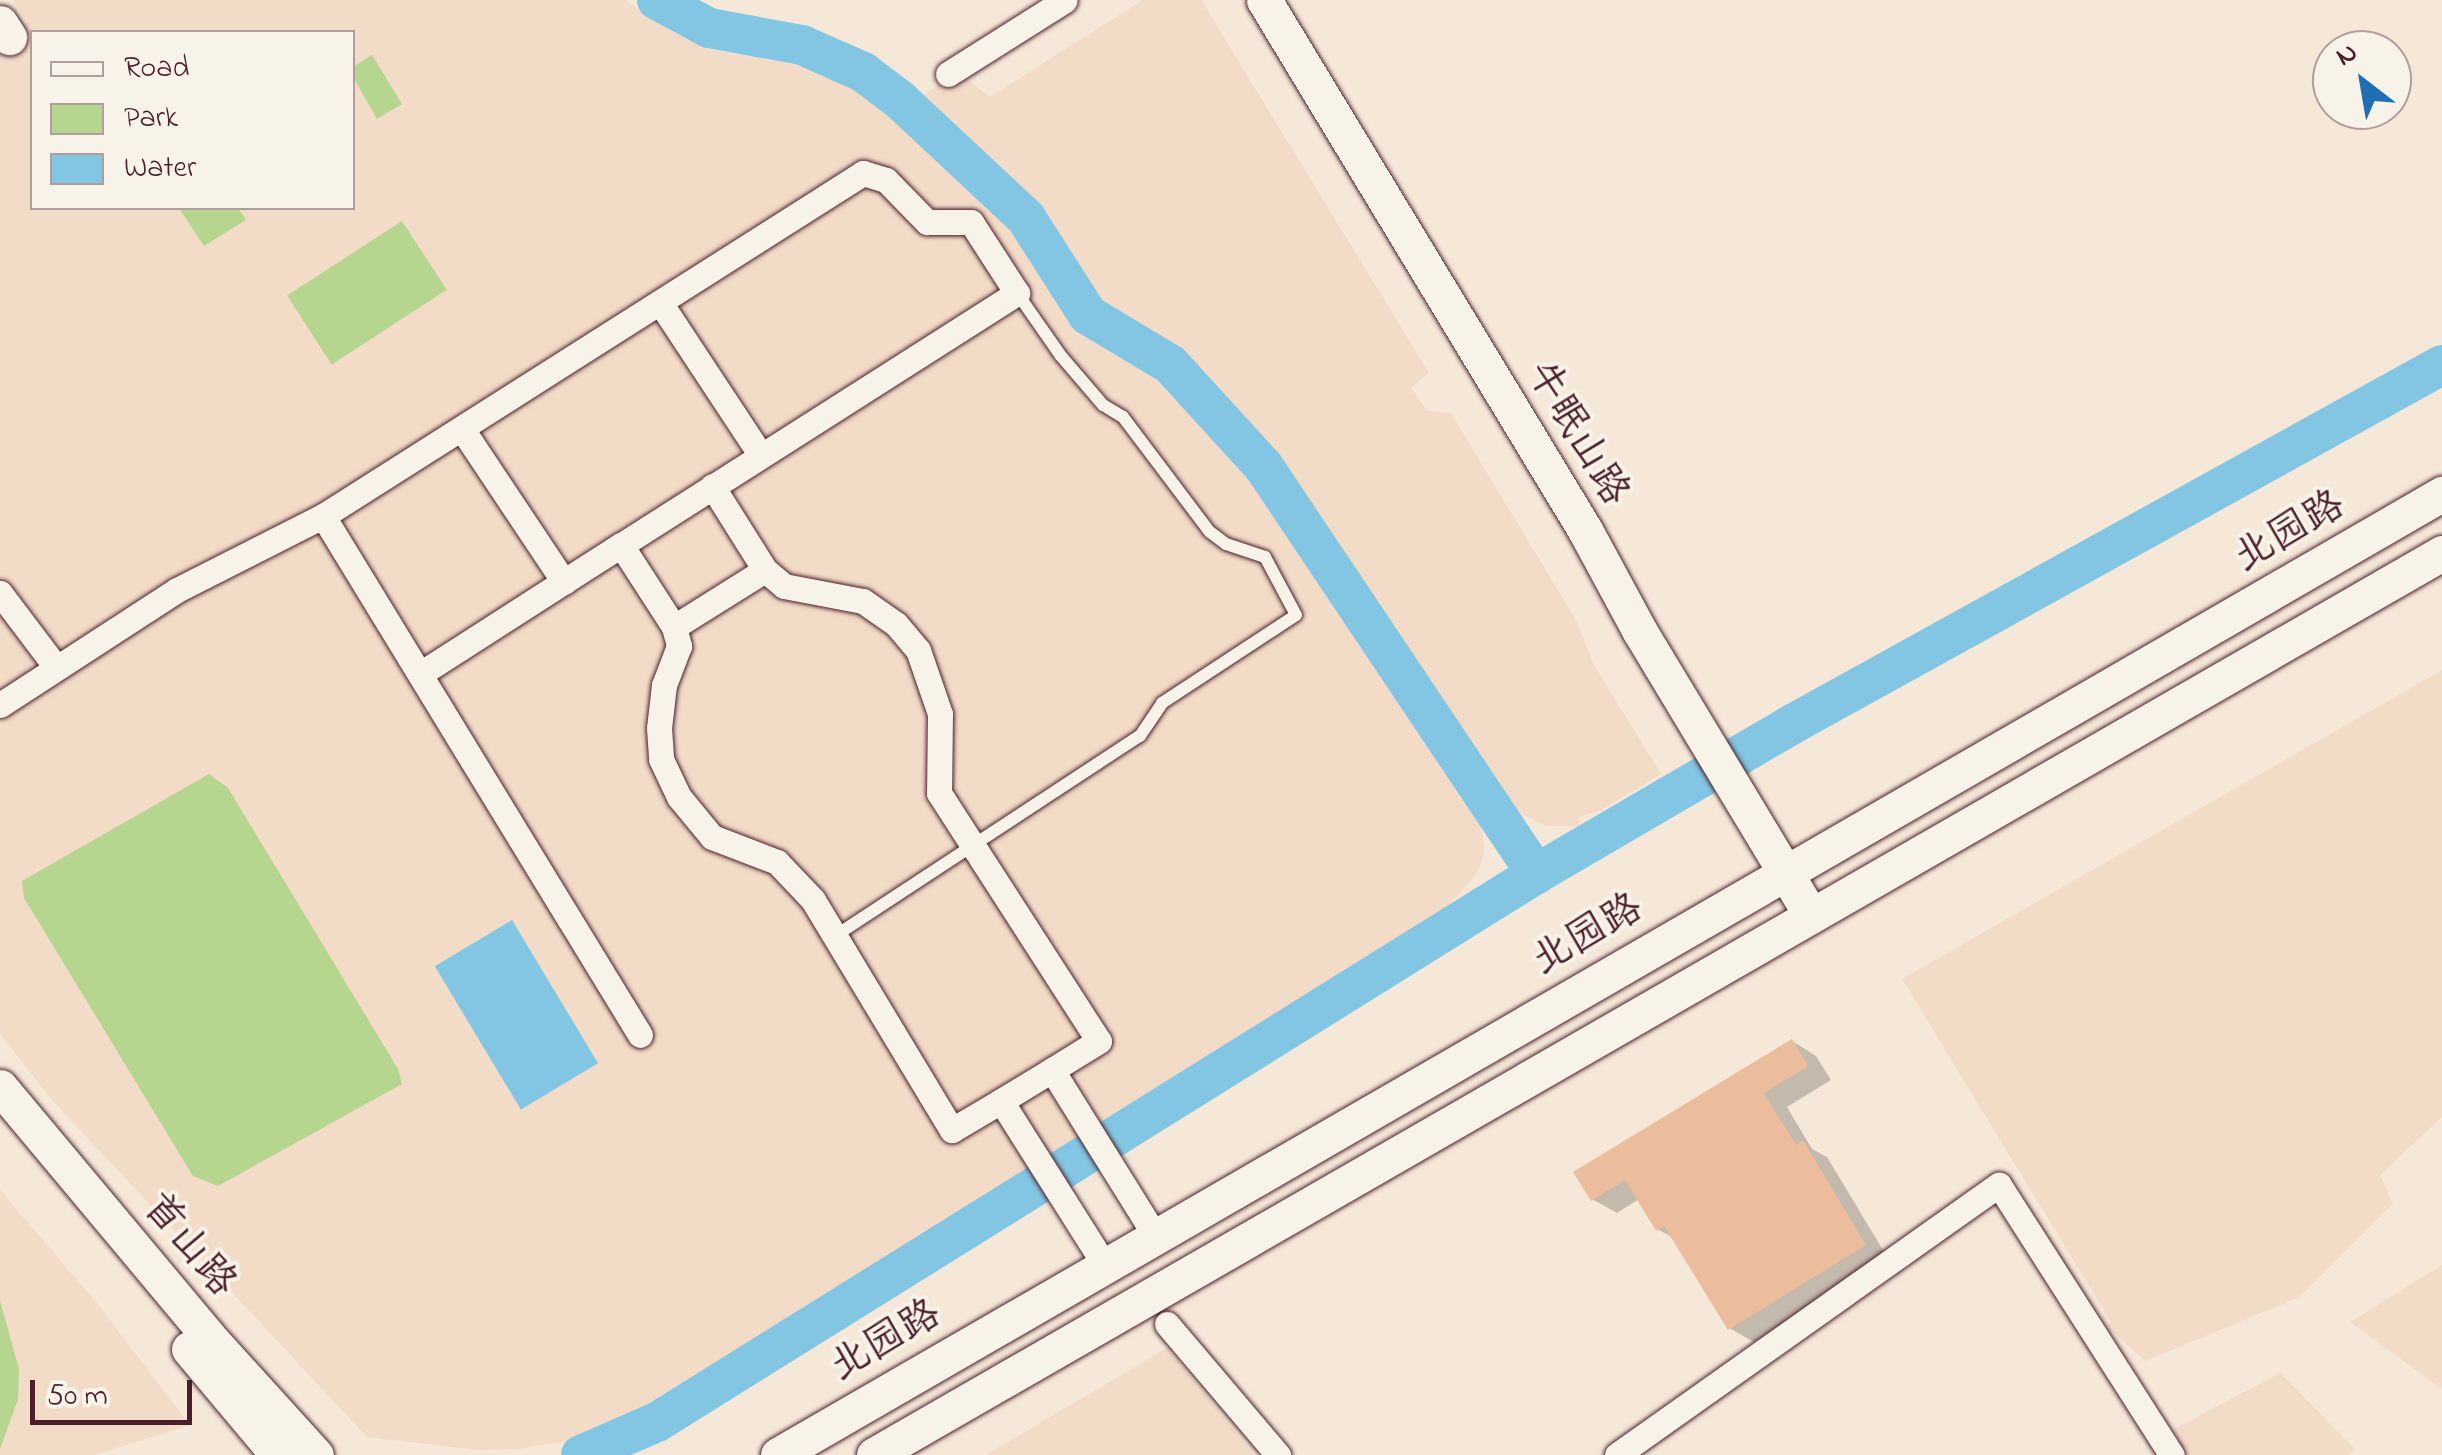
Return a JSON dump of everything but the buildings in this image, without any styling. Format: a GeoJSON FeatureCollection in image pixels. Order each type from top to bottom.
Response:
{"type":"FeatureCollection","features":[{"type":"Feature","properties":{"kind":"main road","name":"牛眠山路"},"geometry":{"type":"LineString","coordinates":[[1264,0],[1585,530],[1810,914]]}},
{"type":"Feature","properties":{"kind":"main road","name":"北园路"},"geometry":{"type":"LineString","coordinates":[[778,1455],[1145,1220],[1688,928],[2442,494]]}},
{"type":"Feature","properties":{"kind":"main road"},"geometry":{"type":"LineString","coordinates":[[874,1455],[1712,969],[2442,553]]}},
{"type":"Feature","properties":{"kind":"main road"},"geometry":{"type":"LineString","coordinates":[[1890,812],[1914,855]]}},
{"type":"Feature","properties":{"kind":"main road"},"geometry":{"type":"LineString","coordinates":[[1688,928],[1712,969]]}},
{"type":"Feature","properties":{"kind":"main road","name":"首山路"},"geometry":{"type":"LineString","coordinates":[[0,1088],[206,1335],[290,1446]]}},
{"type":"Feature","properties":{"kind":"main road","name":"首山路"},"geometry":{"type":"LineString","coordinates":[[0,1122],[290,1446]]}},
{"type":"Feature","properties":{"kind":"street"},"geometry":{"type":"LineString","coordinates":[[948,74],[1064,0]]}},
{"type":"Feature","properties":{"kind":"street"},"geometry":{"type":"LineString","coordinates":[[0,705],[176,590],[324,516],[863,173],[886,180],[927,222],[971,222],[1017,292],[420,674]]}},
{"type":"Feature","properties":{"kind":"street"},"geometry":{"type":"LineString","coordinates":[[660,304],[760,454]]}},
{"type":"Feature","properties":{"kind":"street"},"geometry":{"type":"LineString","coordinates":[[462,429],[564,582]]}},
{"type":"Feature","properties":{"kind":"street"},"geometry":{"type":"LineString","coordinates":[[622,545],[674,627],[679,646],[664,685],[659,745],[679,797],[712,837],[777,862],[788,872],[835,936],[952,1130],[1100,1041],[939,793],[938,704],[909,636],[863,601],[784,586],[765,570],[712,486]]}},
{"type":"Feature","properties":{"kind":"street"},"geometry":{"type":"LineString","coordinates":[[324,516],[640,1035]]}},
{"type":"Feature","properties":{"kind":"street"},"geometry":{"type":"LineString","coordinates":[[674,627],[765,570]]}},
{"type":"Feature","properties":{"kind":"street"},"geometry":{"type":"LineString","coordinates":[[0,593],[56,668]]}},
{"type":"Feature","properties":{"kind":"street"},"geometry":{"type":"LineString","coordinates":[[1052,1070],[1145,1220]]}},
{"type":"Feature","properties":{"kind":"street"},"geometry":{"type":"LineString","coordinates":[[1001,1100],[1095,1250]]}},
{"type":"Feature","properties":{"kind":"street"},"geometry":{"type":"LineString","coordinates":[[1616,1455],[1999,1185],[2172,1455]]}},
{"type":"Feature","properties":{"kind":"street"},"geometry":{"type":"LineString","coordinates":[[1167,1324],[1278,1455]]}},
{"type":"Feature","properties":{"kind":"lane"},"geometry":{"type":"LineString","coordinates":[[835,936],[975,848],[1140,736],[1162,703],[1296,614],[1266,558],[1226,544],[1209,531],[1123,417],[1103,405],[1061,356],[1017,292]]}},
{"type":"Feature","properties":{"kind":"shaded area"},"geometry":{"type":"Polygon","coordinates":[[[13,0],[625,0],[675,33],[711,50],[787,63],[844,80],[872,96],[931,145],[950,125],[919,99],[957,71],[990,97],[1143,0],[1201,0],[1429,373],[1411,388],[1427,411],[1451,413],[1576,620],[1593,663],[1661,774],[1600,811],[1578,817],[1579,826],[1546,826],[1518,812],[1284,469],[1223,396],[1170,346],[1101,306],[1088,292],[1073,258],[1046,218],[955,132],[938,151],[1026,239],[1082,328],[1136,354],[1156,369],[1247,466],[1482,829],[1485,851],[1478,872],[1446,908],[1001,1188],[612,1425],[573,1440],[519,1449],[478,1450],[367,1437],[52,1100],[0,1034],[0,42],[27,22],[13,0]]]}},
{"type":"Feature","properties":{"kind":"shaded area"},"geometry":{"type":"Polygon","coordinates":[[[2442,670],[2442,1117],[2380,1175],[2393,1204],[2300,1297],[2145,1361],[2106,1326],[2111,1322],[1902,979],[2442,670]]]}},
{"type":"Feature","properties":{"kind":"shaded area"},"geometry":{"type":"Polygon","coordinates":[[[0,1190],[96,1302],[190,1425],[94,1455],[0,1455],[0,1190]]]}},
{"type":"Feature","properties":{"kind":"shaded area"},"geometry":{"type":"Polygon","coordinates":[[[2442,1265],[2442,1389],[2350,1322],[2442,1265]]]}},
{"type":"Feature","properties":{"kind":"shaded area"},"geometry":{"type":"Polygon","coordinates":[[[1167,1348],[1254,1455],[986,1455],[1167,1348]]]}},
{"type":"Feature","properties":{"kind":"shaded area"},"geometry":{"type":"Polygon","coordinates":[[[2280,1373],[2355,1449],[2348,1455],[2182,1455],[2174,1429],[2280,1373]]]}},
{"type":"Feature","properties":{"kind":"green space"},"geometry":{"type":"Polygon","coordinates":[[[372,55],[402,104],[377,119],[355,80],[355,66],[372,55]]]}},
{"type":"Feature","properties":{"kind":"green space"},"geometry":{"type":"Polygon","coordinates":[[[180,210],[239,210],[246,220],[204,246],[180,210]]]}},
{"type":"Feature","properties":{"kind":"green space"},"geometry":{"type":"Polygon","coordinates":[[[402,221],[447,290],[332,364],[287,296],[402,221]]]}},
{"type":"Feature","properties":{"kind":"green space"},"geometry":{"type":"Polygon","coordinates":[[[209,774],[228,788],[398,1069],[402,1084],[218,1186],[193,1176],[24,898],[22,881],[209,774]]]}},
{"type":"Feature","properties":{"kind":"green space"},"geometry":{"type":"Polygon","coordinates":[[[0,1301],[19,1369],[18,1399],[0,1449],[0,1301]]]}},
{"type":"Feature","properties":{"kind":"water"},"geometry":{"type":"Polygon","coordinates":[[[512,920],[598,1063],[521,1110],[435,966],[512,920]]]}},
{"type":"Feature","properties":{"kind":"waterway"},"geometry":{"type":"LineString","coordinates":[[657,0],[709,28],[802,45],[863,72],[900,100],[1026,218],[1088,315],[1170,364],[1264,467],[1536,874]]}},
{"type":"Feature","properties":{"kind":"waterway"},"geometry":{"type":"LineString","coordinates":[[581,1455],[657,1422],[1536,874],[1789,726],[2442,365]]}}]}
